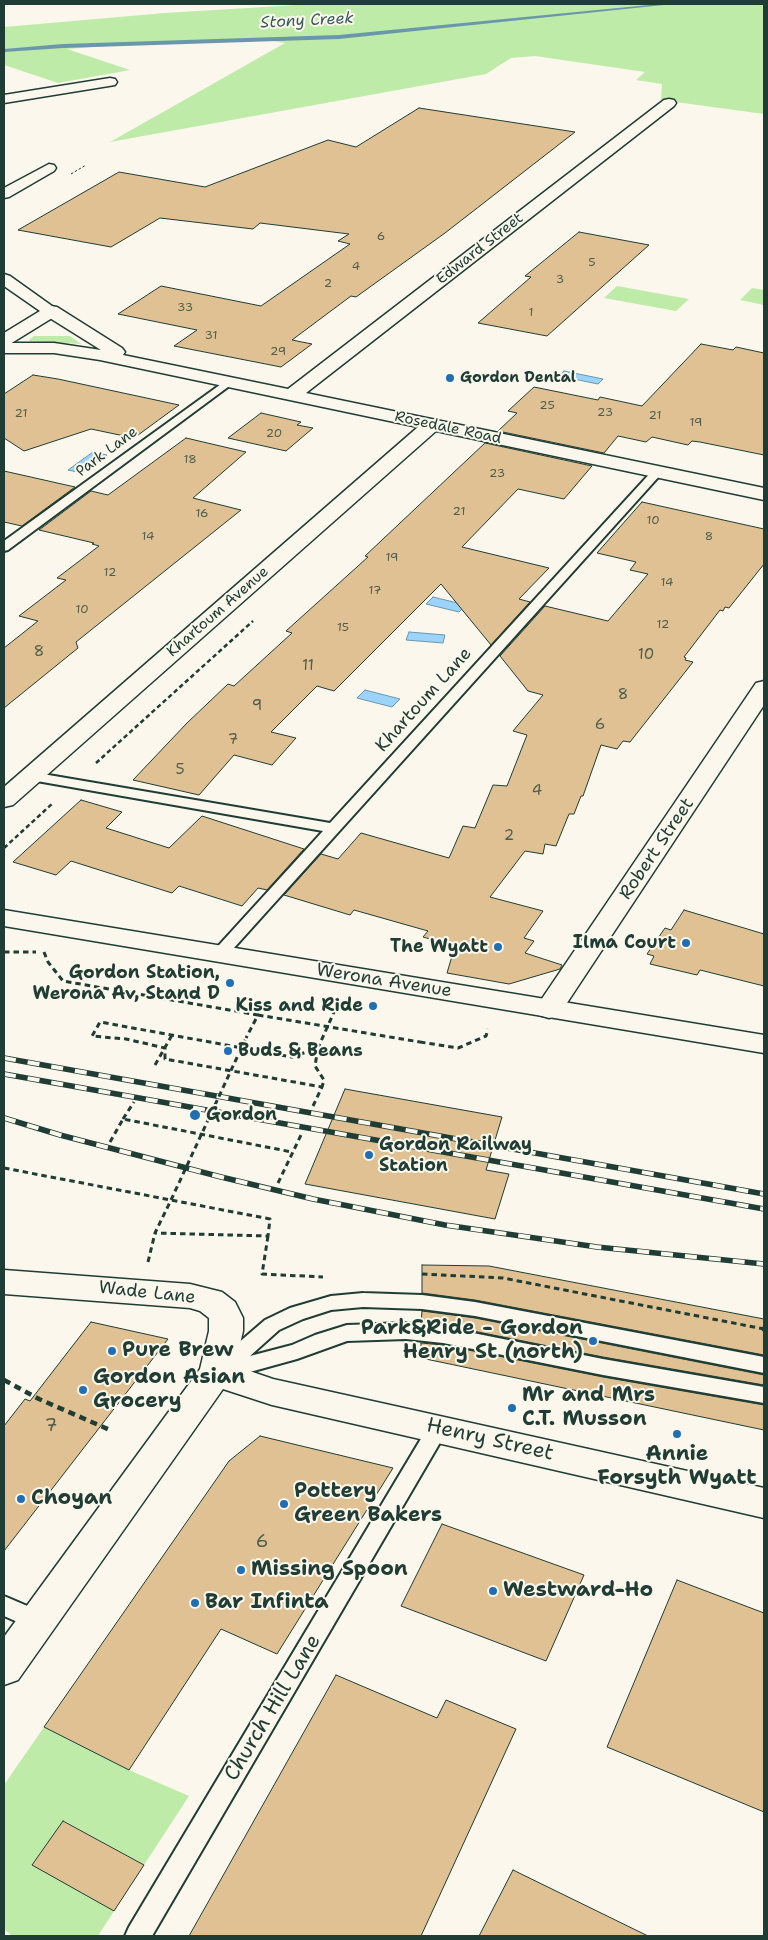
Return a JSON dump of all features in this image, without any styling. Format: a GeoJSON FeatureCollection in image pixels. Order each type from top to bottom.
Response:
{"type":"FeatureCollection","features":[{"type":"Feature","properties":{"kind":"street"},"geometry":{"type":"LineString","coordinates":[[4,99],[110,82]]}},
{"type":"Feature","properties":{"kind":"street","name":"Edward Street"},"geometry":{"type":"LineString","coordinates":[[291,395],[669,103]]}},
{"type":"Feature","properties":{"kind":"street"},"geometry":{"type":"LineString","coordinates":[[4,194],[50,168]]}},
{"type":"Feature","properties":{"kind":"street","name":"Rosedale Road"},"geometry":{"type":"LineString","coordinates":[[4,279],[132,362]]}},
{"type":"Feature","properties":{"kind":"street"},"geometry":{"type":"LineString","coordinates":[[4,340],[51,311]]}},
{"type":"Feature","properties":{"kind":"street","name":"Rosedale Road"},"geometry":{"type":"LineString","coordinates":[[4,348],[62,348],[764,494]]}},
{"type":"Feature","properties":{"kind":"street","name":"Khartoum Avenue"},"geometry":{"type":"LineString","coordinates":[[4,800],[432,425]]}},
{"type":"Feature","properties":{"kind":"street","name":"Robert Street"},"geometry":{"type":"LineString","coordinates":[[549,1009],[764,688]]}},
{"type":"Feature","properties":{"kind":"street","name":"Werona Avenue"},"geometry":{"type":"LineString","coordinates":[[4,918],[218,955],[764,1044]]}},
{"type":"Feature","properties":{"kind":"street","name":"Wade Lane"},"geometry":{"type":"LineString","coordinates":[[4,1282],[190,1296],[210,1301],[223,1311],[226,1318],[226,1330],[216,1373]]}},
{"type":"Feature","properties":{"kind":"street"},"geometry":{"type":"LineString","coordinates":[[4,1668],[216,1373]]}},
{"type":"Feature","properties":{"kind":"street","name":"Henry Street"},"geometry":{"type":"LineString","coordinates":[[216,1373],[272,1392],[356,1412],[438,1428],[764,1503]]}},
{"type":"Feature","properties":{"kind":"lane","name":"Park Lane"},"geometry":{"type":"LineString","coordinates":[[4,547],[228,382]]}},
{"type":"Feature","properties":{"kind":"lane","name":"Khartoum Lane"},"geometry":{"type":"LineString","coordinates":[[218,955],[658,471]]}},
{"type":"Feature","properties":{"kind":"lane"},"geometry":{"type":"LineString","coordinates":[[31,776],[333,828]]}},
{"type":"Feature","properties":{"kind":"lane"},"geometry":{"type":"LineString","coordinates":[[216,1373],[272,1325],[297,1313],[331,1303],[363,1300],[422,1302],[475,1309],[764,1365]]}},
{"type":"Feature","properties":{"kind":"lane"},"geometry":{"type":"LineString","coordinates":[[216,1373],[298,1351],[322,1340],[347,1332],[406,1331],[443,1335],[603,1368],[764,1395]]}},
{"type":"Feature","properties":{"kind":"lane","name":"Church Hill Lane"},"geometry":{"type":"LineString","coordinates":[[138,1936],[438,1428]]}},
{"type":"Feature","properties":{"kind":"lane"},"geometry":{"type":"LineString","coordinates":[[4,1606],[38,1621]]}},
{"type":"Feature","properties":{"kind":"path"},"geometry":{"type":"LineString","coordinates":[[4,848],[258,617]]}},
{"type":"Feature","properties":{"kind":"path"},"geometry":{"type":"LineString","coordinates":[[4,952],[44,952],[48,962],[63,981],[458,1048],[486,1036],[488,1029]]}},
{"type":"Feature","properties":{"kind":"path"},"geometry":{"type":"LineString","coordinates":[[313,1106],[324,1080],[315,1066],[318,1048],[338,1003]]}},
{"type":"Feature","properties":{"kind":"path"},"geometry":{"type":"LineString","coordinates":[[148,1262],[155,1233],[200,1134],[258,1015]]}},
{"type":"Feature","properties":{"kind":"path"},"geometry":{"type":"LineString","coordinates":[[166,1048],[126,1039],[92,1036],[100,1022],[292,1057],[318,1048]]}},
{"type":"Feature","properties":{"kind":"path"},"geometry":{"type":"LineString","coordinates":[[155,1065],[172,1035]]}},
{"type":"Feature","properties":{"kind":"path"},"geometry":{"type":"LineString","coordinates":[[166,1048],[165,1059],[322,1087]]}},
{"type":"Feature","properties":{"kind":"path"},"geometry":{"type":"LineString","coordinates":[[110,1142],[134,1102]]}},
{"type":"Feature","properties":{"kind":"path"},"geometry":{"type":"LineString","coordinates":[[123,1119],[292,1152]]}},
{"type":"Feature","properties":{"kind":"path"},"geometry":{"type":"LineString","coordinates":[[278,1183],[302,1133]]}},
{"type":"Feature","properties":{"kind":"path"},"geometry":{"type":"LineString","coordinates":[[4,1168],[270,1218],[263,1266]]}},
{"type":"Feature","properties":{"kind":"path"},"geometry":{"type":"LineString","coordinates":[[155,1233],[268,1236]]}},
{"type":"Feature","properties":{"kind":"path"},"geometry":{"type":"LineString","coordinates":[[4,1380],[39,1399],[110,1430]]}},
{"type":"Feature","properties":{"kind":"green space"},"geometry":{"type":"Polygon","coordinates":[[[313,4],[764,4],[764,114],[661,100],[662,84],[636,80],[645,72],[535,56],[511,58],[486,74],[110,142],[285,43],[260,39],[134,44],[67,49],[130,70],[58,83],[4,65],[4,27],[165,13],[313,4]]]}},
{"type":"Feature","properties":{"kind":"green space"},"geometry":{"type":"Polygon","coordinates":[[[617,286],[689,299],[676,311],[604,298],[617,286]]]}},
{"type":"Feature","properties":{"kind":"green space"},"geometry":{"type":"Polygon","coordinates":[[[752,288],[764,290],[764,305],[740,300],[752,288]]]}},
{"type":"Feature","properties":{"kind":"green space"},"geometry":{"type":"Polygon","coordinates":[[[34,336],[70,336],[81,344],[29,341],[34,336]]]}},
{"type":"Feature","properties":{"kind":"green space"},"geometry":{"type":"Polygon","coordinates":[[[44,1727],[129,1770],[189,1796],[144,1865],[64,1821],[32,1864],[114,1911],[98,1936],[12,1936],[4,1929],[4,1785],[44,1727]]]}},
{"type":"Feature","properties":{"kind":"water"},"geometry":{"type":"Polygon","coordinates":[[[564,371],[603,379],[598,384],[559,376],[564,371]]]}},
{"type":"Feature","properties":{"kind":"water"},"geometry":{"type":"Polygon","coordinates":[[[93,452],[107,455],[82,473],[68,470],[93,452]]]}},
{"type":"Feature","properties":{"kind":"water"},"geometry":{"type":"Polygon","coordinates":[[[433,597],[466,605],[459,612],[426,604],[433,597]]]}},
{"type":"Feature","properties":{"kind":"water"},"geometry":{"type":"Polygon","coordinates":[[[409,632],[445,635],[443,643],[406,640],[409,632]]]}},
{"type":"Feature","properties":{"kind":"water"},"geometry":{"type":"Polygon","coordinates":[[[365,690],[400,699],[392,707],[357,698],[365,690]]]}},
{"type":"Feature","properties":{"kind":"building"},"geometry":{"type":"Polygon","coordinates":[[[419,108],[575,132],[445,233],[356,297],[351,296],[292,340],[312,344],[281,367],[174,346],[197,330],[118,314],[161,286],[261,306],[350,244],[338,241],[349,234],[260,223],[253,229],[160,218],[111,247],[18,230],[119,172],[205,187],[328,140],[356,147],[419,108]]]}},
{"type":"Feature","properties":{"kind":"building"},"geometry":{"type":"Polygon","coordinates":[[[579,232],[649,245],[547,336],[478,323],[531,277],[525,276],[579,232]]]}},
{"type":"Feature","properties":{"kind":"building"},"geometry":{"type":"Polygon","coordinates":[[[701,344],[733,350],[736,347],[764,353],[764,455],[700,442],[692,441],[688,445],[652,437],[646,442],[618,436],[604,453],[498,431],[517,413],[508,411],[534,387],[598,400],[600,397],[642,406],[701,344]]]}},
{"type":"Feature","properties":{"kind":"building"},"geometry":{"type":"Polygon","coordinates":[[[33,375],[179,405],[134,438],[91,429],[24,451],[4,438],[4,394],[33,375]]]}},
{"type":"Feature","properties":{"kind":"building"},"geometry":{"type":"Polygon","coordinates":[[[261,413],[301,422],[297,425],[313,428],[286,451],[228,438],[261,413]]]}},
{"type":"Feature","properties":{"kind":"building"},"geometry":{"type":"Polygon","coordinates":[[[186,438],[246,452],[193,498],[241,510],[76,642],[78,648],[4,708],[4,648],[38,621],[19,616],[66,580],[57,578],[99,546],[92,544],[94,543],[39,530],[91,491],[108,495],[186,438]]]}},
{"type":"Feature","properties":{"kind":"building"},"geometry":{"type":"Polygon","coordinates":[[[485,443],[592,466],[564,499],[518,489],[462,547],[549,568],[519,599],[530,602],[491,645],[441,584],[334,691],[317,686],[271,732],[296,738],[272,765],[234,755],[199,795],[133,780],[187,723],[228,684],[234,686],[292,633],[286,631],[368,557],[365,556],[485,443]]]}},
{"type":"Feature","properties":{"kind":"building"},"geometry":{"type":"Polygon","coordinates":[[[4,471],[75,487],[22,526],[4,522],[4,471]]]}},
{"type":"Feature","properties":{"kind":"building"},"geometry":{"type":"Polygon","coordinates":[[[642,502],[764,529],[764,564],[729,608],[725,607],[723,611],[720,610],[684,657],[686,658],[685,660],[693,662],[630,742],[623,741],[617,749],[601,745],[583,796],[581,796],[574,814],[569,814],[556,846],[545,844],[543,854],[525,851],[490,897],[543,911],[524,938],[534,941],[525,953],[562,965],[560,969],[509,984],[447,973],[455,946],[423,937],[428,931],[354,910],[350,915],[284,895],[321,854],[338,859],[361,833],[449,858],[463,826],[475,828],[493,785],[507,786],[527,735],[513,731],[543,695],[528,691],[500,656],[545,606],[608,621],[648,574],[630,570],[636,562],[597,553],[642,502]]]}},
{"type":"Feature","properties":{"kind":"building"},"geometry":{"type":"Polygon","coordinates":[[[81,800],[122,812],[106,828],[169,848],[202,816],[304,849],[267,890],[258,888],[242,906],[179,886],[172,893],[71,861],[56,875],[13,862],[81,800]]]}},
{"type":"Feature","properties":{"kind":"building"},"geometry":{"type":"Polygon","coordinates":[[[684,910],[764,934],[764,986],[700,970],[697,975],[650,964],[654,956],[647,954],[665,928],[671,930],[684,910]]]}},
{"type":"Feature","properties":{"kind":"building"},"geometry":{"type":"Polygon","coordinates":[[[345,1089],[502,1117],[486,1170],[509,1174],[495,1219],[305,1184],[345,1089]]]}},
{"type":"Feature","properties":{"kind":"building"},"geometry":{"type":"Polygon","coordinates":[[[422,1265],[489,1266],[764,1319],[764,1355],[475,1300],[422,1293],[422,1265]]]}},
{"type":"Feature","properties":{"kind":"building"},"geometry":{"type":"Polygon","coordinates":[[[422,1311],[475,1318],[764,1375],[764,1385],[603,1357],[443,1325],[421,1323],[422,1311]]]}},
{"type":"Feature","properties":{"kind":"building"},"geometry":{"type":"Polygon","coordinates":[[[91,1322],[168,1339],[4,1551],[4,1426],[25,1399],[30,1401],[91,1322]]]}},
{"type":"Feature","properties":{"kind":"building"},"geometry":{"type":"Polygon","coordinates":[[[421,1343],[443,1345],[603,1377],[764,1405],[764,1430],[421,1358],[421,1343]]]}},
{"type":"Feature","properties":{"kind":"building"},"geometry":{"type":"Polygon","coordinates":[[[260,1436],[393,1468],[277,1654],[221,1629],[129,1770],[44,1727],[229,1461],[260,1436]]]}},
{"type":"Feature","properties":{"kind":"building","name":"Westward-Ho"},"geometry":{"type":"Polygon","coordinates":[[[442,1524],[584,1575],[546,1661],[401,1606],[442,1524]]]}},
{"type":"Feature","properties":{"kind":"building"},"geometry":{"type":"Polygon","coordinates":[[[677,1580],[764,1613],[764,1812],[607,1747],[677,1580]]]}},
{"type":"Feature","properties":{"kind":"building"},"geometry":{"type":"Polygon","coordinates":[[[336,1675],[437,1718],[446,1700],[516,1729],[421,1936],[189,1936],[336,1675]]]}},
{"type":"Feature","properties":{"kind":"building"},"geometry":{"type":"Polygon","coordinates":[[[63,1821],[144,1865],[114,1911],[32,1865],[63,1821]]]}},
{"type":"Feature","properties":{"kind":"building"},"geometry":{"type":"Polygon","coordinates":[[[513,1870],[648,1936],[479,1936],[513,1870]]]}},
{"type":"Feature","properties":{"kind":"waterway","name":"Stony Creek"},"geometry":{"type":"LineString","coordinates":[[4,51],[63,46],[339,37],[671,4]]}},
{"type":"Feature","properties":{"kind":"railway"},"geometry":{"type":"LineString","coordinates":[[4,1058],[764,1194]]}},
{"type":"Feature","properties":{"kind":"railway"},"geometry":{"type":"LineString","coordinates":[[4,1074],[764,1209]]}},
{"type":"Feature","properties":{"kind":"railway"},"geometry":{"type":"LineString","coordinates":[[4,1118],[60,1135],[221,1177],[313,1199],[445,1225],[597,1247],[764,1264]]}},
{"type":"Feature","properties":{"kind":"place","name":"Gordon Dental"},"geometry":{"type":"Point","coordinates":[450,378]}},
{"type":"Feature","properties":{"kind":"place","name":"Ilma Court"},"geometry":{"type":"Point","coordinates":[686,943]}},
{"type":"Feature","properties":{"kind":"place","name":"The Wyatt"},"geometry":{"type":"Point","coordinates":[498,947]}},
{"type":"Feature","properties":{"kind":"place","name":"Gordon Station, Werona Av, Stand D"},"geometry":{"type":"Point","coordinates":[230,983]}},
{"type":"Feature","properties":{"kind":"place","name":"Kiss and Ride"},"geometry":{"type":"Point","coordinates":[373,1006]}},
{"type":"Feature","properties":{"kind":"place","name":"Buds & Beans"},"geometry":{"type":"Point","coordinates":[228,1051]}},
{"type":"Feature","properties":{"kind":"place","name":"Gordon"},"geometry":{"type":"Point","coordinates":[195,1115]}},
{"type":"Feature","properties":{"kind":"place","name":"Gordon Railway Station"},"geometry":{"type":"Point","coordinates":[369,1155]}},
{"type":"Feature","properties":{"kind":"place","name":"Park&Ride - Gordon Henry St (north)"},"geometry":{"type":"Point","coordinates":[593,1341]}},
{"type":"Feature","properties":{"kind":"place","name":"Pure Brew"},"geometry":{"type":"Point","coordinates":[112,1351]}},
{"type":"Feature","properties":{"kind":"place","name":"Gordon Asian Grocery"},"geometry":{"type":"Point","coordinates":[83,1390]}},
{"type":"Feature","properties":{"kind":"place","name":"Mr and Mrs C.T. Musson"},"geometry":{"type":"Point","coordinates":[512,1408]}},
{"type":"Feature","properties":{"kind":"place","name":"Annie Forsyth Wyatt"},"geometry":{"type":"Point","coordinates":[677,1434]}},
{"type":"Feature","properties":{"kind":"place","name":"Choyan"},"geometry":{"type":"Point","coordinates":[21,1499]}},
{"type":"Feature","properties":{"kind":"place","name":"Pottery Green Bakers"},"geometry":{"type":"Point","coordinates":[284,1504]}},
{"type":"Feature","properties":{"kind":"place","name":"Missing Spoon"},"geometry":{"type":"Point","coordinates":[241,1570]}},
{"type":"Feature","properties":{"kind":"place","name":"Westward-Ho"},"geometry":{"type":"Point","coordinates":[493,1591]}},
{"type":"Feature","properties":{"kind":"place","name":"Bar Infinta"},"geometry":{"type":"Point","coordinates":[195,1603]}}]}
